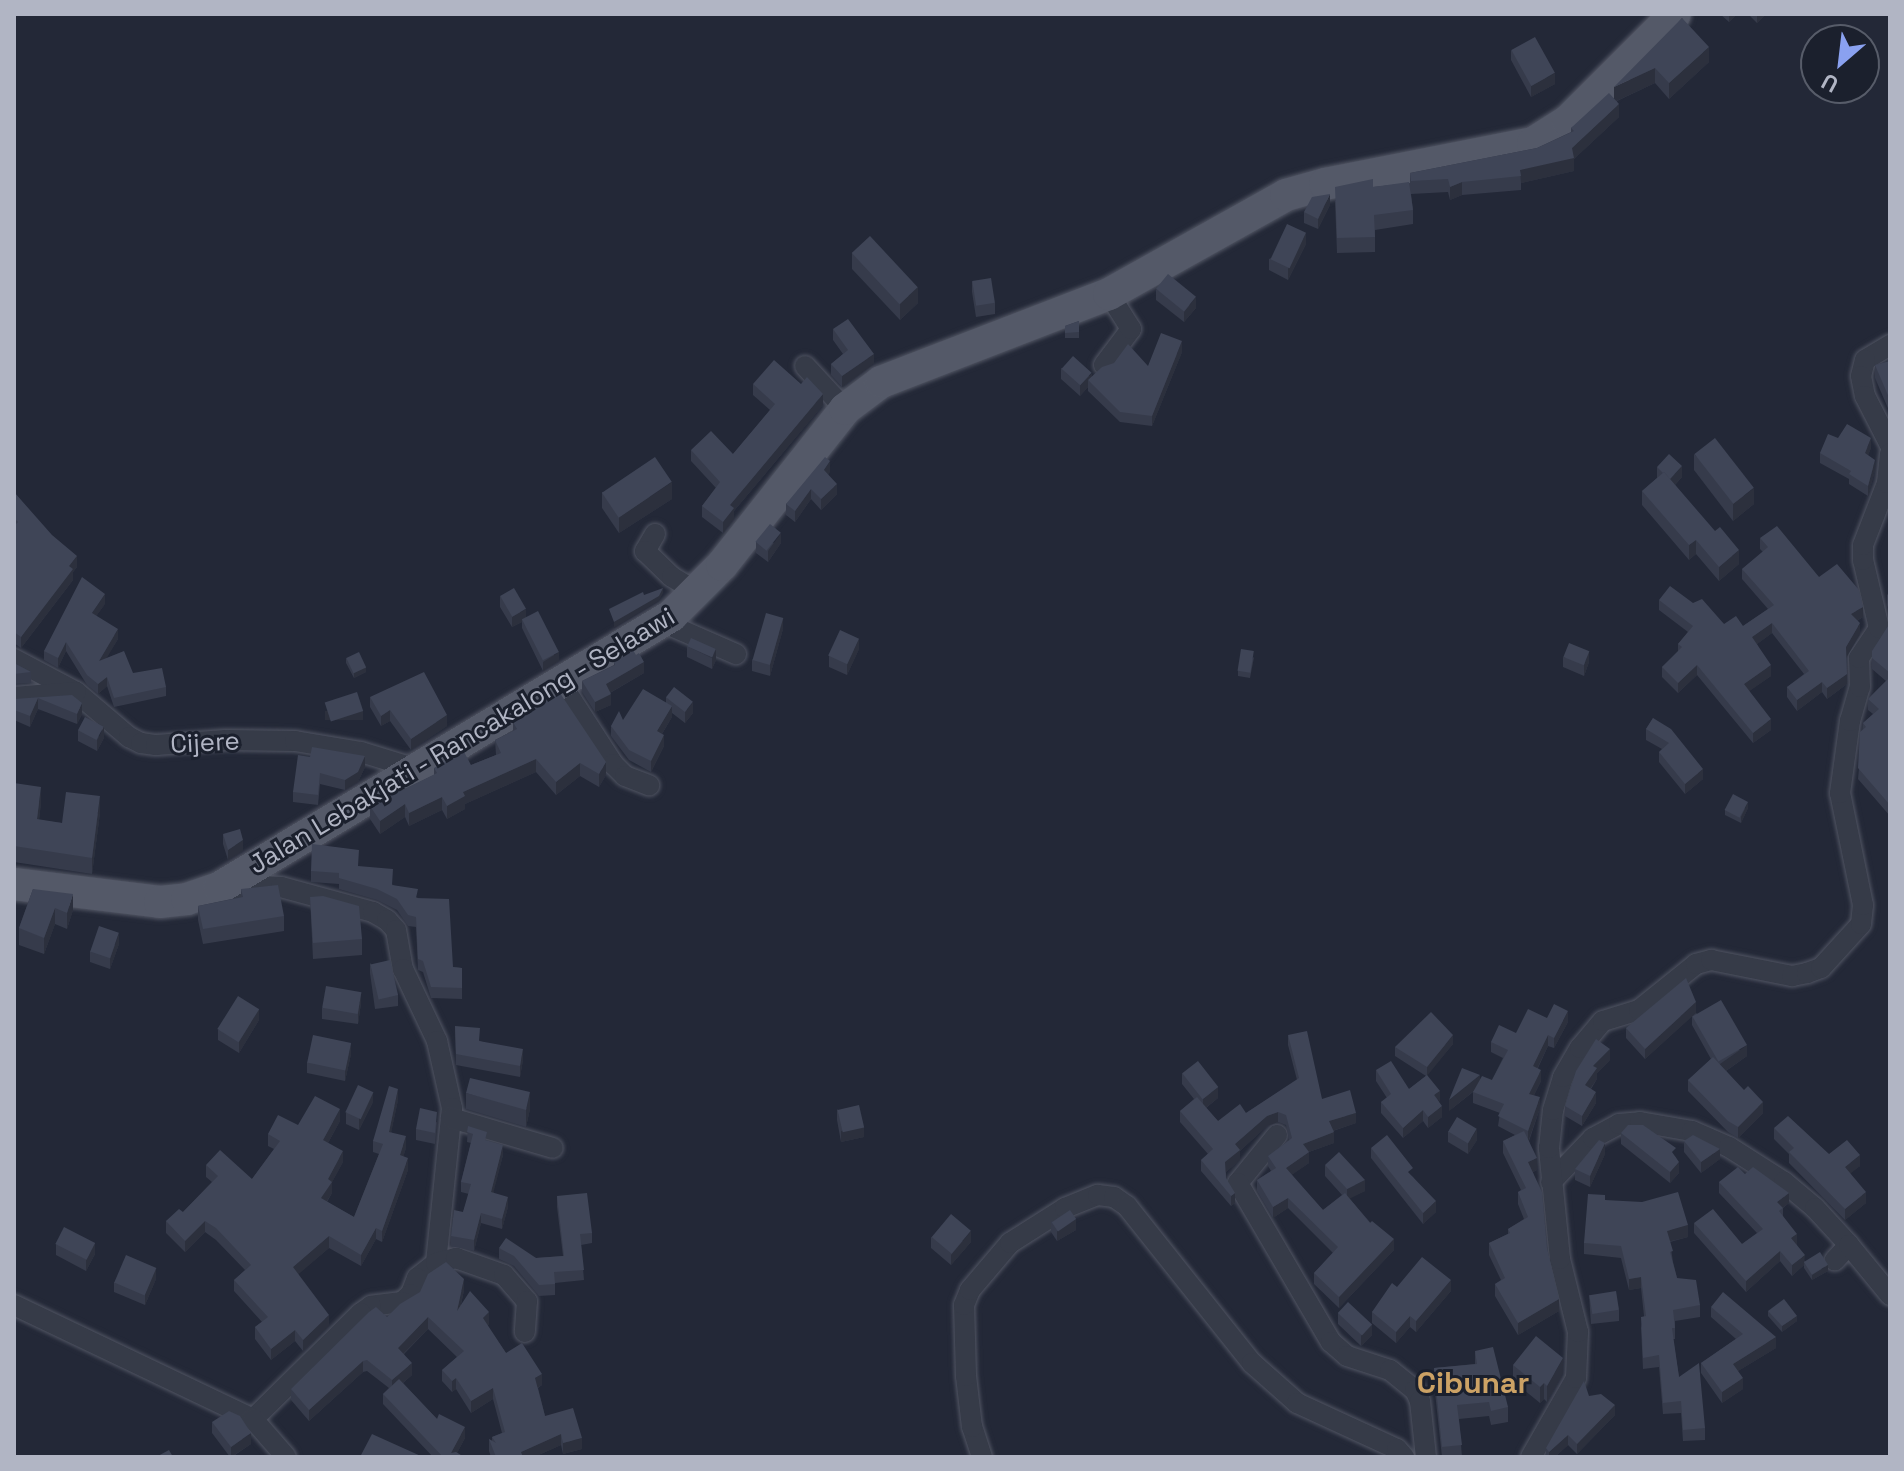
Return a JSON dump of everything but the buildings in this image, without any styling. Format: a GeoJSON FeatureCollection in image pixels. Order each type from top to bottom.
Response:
{"type":"FeatureCollection","features":[{"type":"Feature","properties":{"kind":"main road","name":"Jalan Lebakjati - Rancakalong - Selaawi"},"geometry":{"type":"LineString","coordinates":[[14,884],[160,902],[187,899],[219,888],[420,770],[660,621],[676,578],[845,409],[881,382],[1109,294],[1286,195],[1325,184],[1533,143],[1568,121],[1675,14]]}},
{"type":"Feature","properties":{"kind":"street"},"geometry":{"type":"LineString","coordinates":[[1104,365],[1131,329],[1109,294]]}},
{"type":"Feature","properties":{"kind":"street"},"geometry":{"type":"LineString","coordinates":[[1890,345],[1865,360],[1861,376],[1865,396],[1890,445]]}},
{"type":"Feature","properties":{"kind":"street"},"geometry":{"type":"LineString","coordinates":[[805,366],[845,409]]}},
{"type":"Feature","properties":{"kind":"street"},"geometry":{"type":"LineString","coordinates":[[1531,1457],[1576,1378],[1579,1351],[1560,1259],[1549,1148],[1553,1110],[1563,1077],[1580,1048],[1603,1021],[1639,1010],[1702,961],[1711,960],[1792,976],[1821,968],[1861,924],[1863,905],[1840,793],[1850,721],[1860,687],[1859,658],[1884,631],[1863,560],[1863,545],[1888,488],[1890,453]]}},
{"type":"Feature","properties":{"kind":"street"},"geometry":{"type":"LineString","coordinates":[[655,534],[645,551],[676,578]]}},
{"type":"Feature","properties":{"kind":"street"},"geometry":{"type":"LineString","coordinates":[[1873,599],[1890,582]]}},
{"type":"Feature","properties":{"kind":"street"},"geometry":{"type":"LineString","coordinates":[[660,621],[736,654]]}},
{"type":"Feature","properties":{"kind":"street","name":"Cijere"},"geometry":{"type":"LineString","coordinates":[[14,659],[76,692],[129,737],[141,743],[295,741],[361,752],[420,770]]}},
{"type":"Feature","properties":{"kind":"street"},"geometry":{"type":"LineString","coordinates":[[560,682],[613,764],[625,776],[649,785]]}},
{"type":"Feature","properties":{"kind":"street"},"geometry":{"type":"LineString","coordinates":[[14,697],[76,692]]}},
{"type":"Feature","properties":{"kind":"street"},"geometry":{"type":"LineString","coordinates":[[187,899],[207,899],[270,886],[373,912],[396,930],[403,969],[437,1041],[451,1118],[436,1263]]}},
{"type":"Feature","properties":{"kind":"street"},"geometry":{"type":"LineString","coordinates":[[451,1118],[553,1148]]}},
{"type":"Feature","properties":{"kind":"street"},"geometry":{"type":"LineString","coordinates":[[1551,1182],[1593,1138],[1619,1124],[1640,1122],[1692,1131],[1729,1147],[1784,1182],[1815,1208],[1842,1253],[1890,1295]]}},
{"type":"Feature","properties":{"kind":"street"},"geometry":{"type":"LineString","coordinates":[[1277,1135],[1238,1183],[1331,1342],[1347,1356],[1390,1370],[1415,1390],[1420,1401],[1426,1457]]}},
{"type":"Feature","properties":{"kind":"street"},"geometry":{"type":"LineString","coordinates":[[982,1457],[972,1427],[966,1376],[964,1305],[970,1290],[1010,1243],[1065,1208],[1098,1195],[1114,1197],[1127,1206],[1252,1363],[1297,1403],[1397,1449],[1404,1457]]}},
{"type":"Feature","properties":{"kind":"street"},"geometry":{"type":"LineString","coordinates":[[253,1419],[361,1313],[371,1306],[402,1302],[411,1294],[417,1278],[436,1263],[456,1258],[504,1275],[527,1301],[525,1332]]}},
{"type":"Feature","properties":{"kind":"street"},"geometry":{"type":"LineString","coordinates":[[14,1305],[253,1419],[286,1457]]}},
{"type":"Feature","properties":{"kind":"district","name":"Cibunar"},"geometry":{"type":"Point","coordinates":[1473,1383]}}]}
